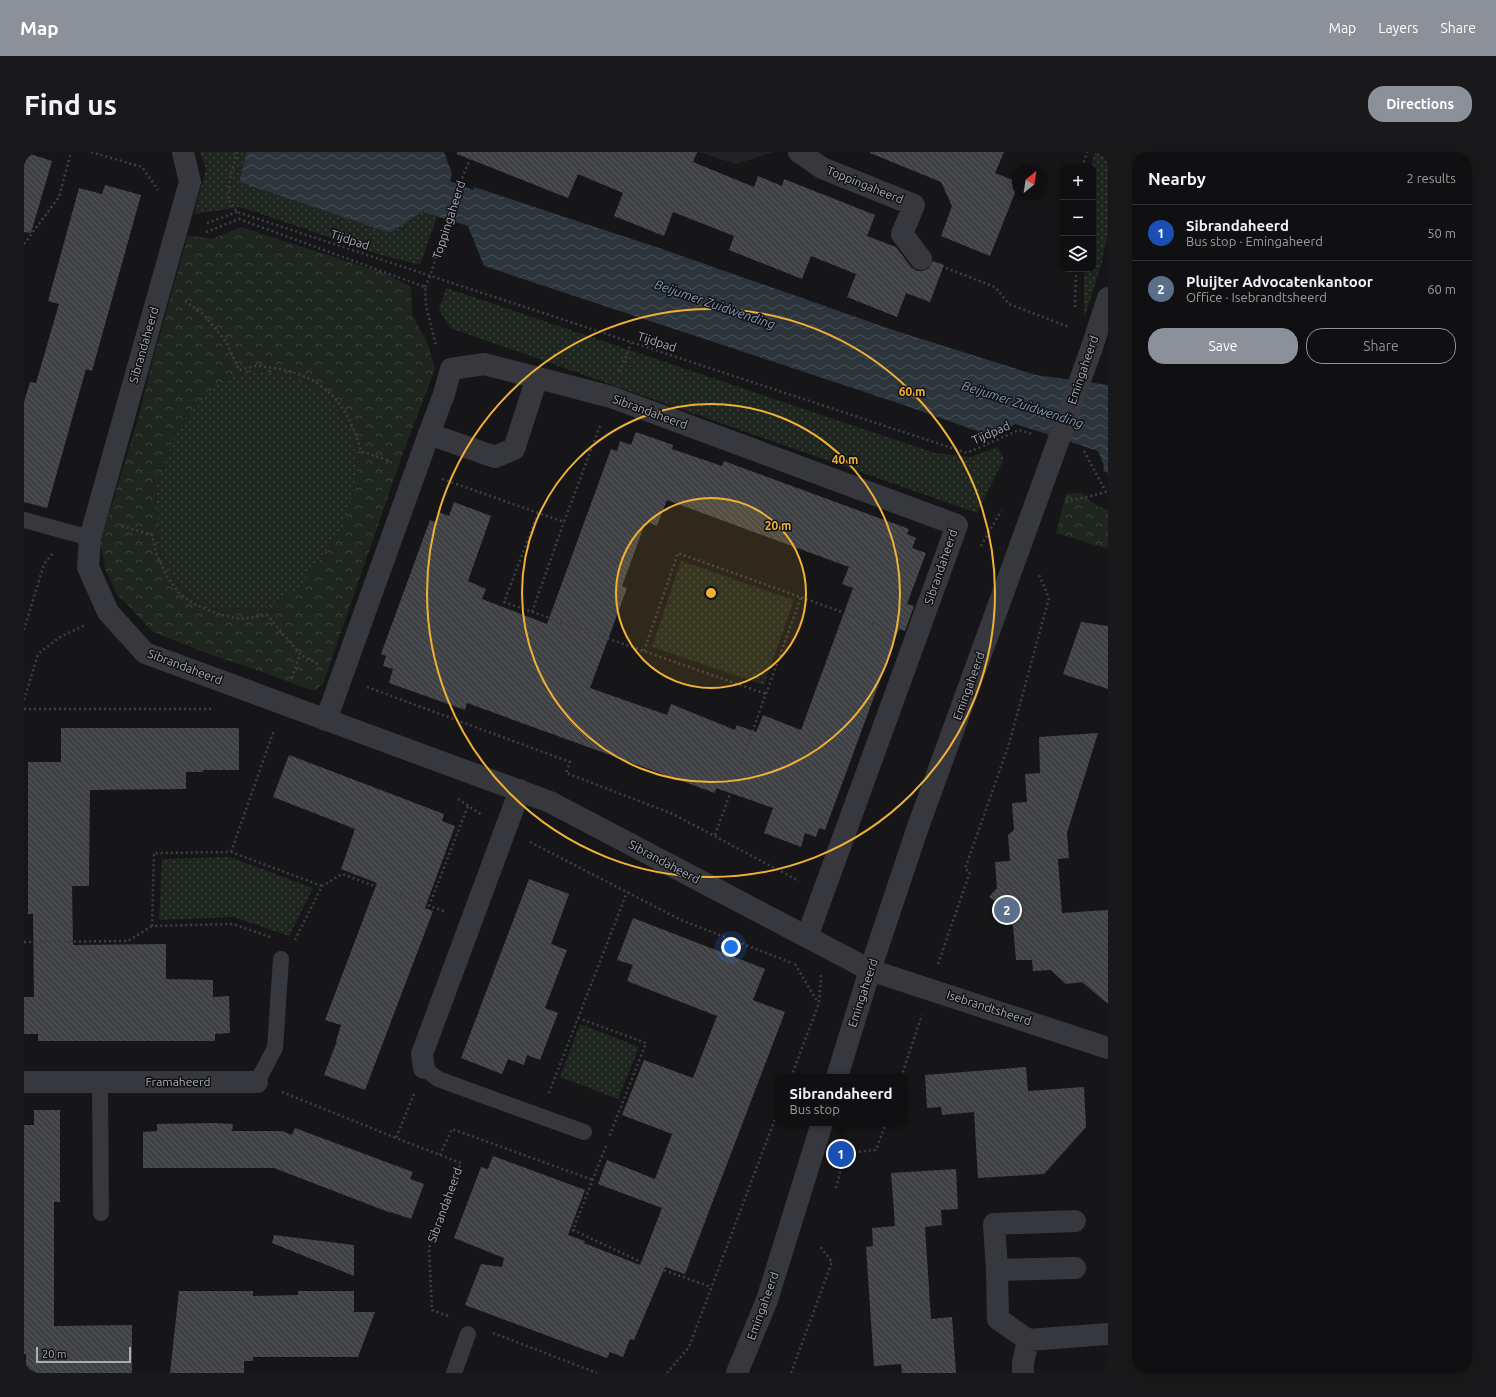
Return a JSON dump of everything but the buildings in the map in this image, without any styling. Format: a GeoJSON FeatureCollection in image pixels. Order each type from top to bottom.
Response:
{"type":"FeatureCollection","features":[{"type":"Feature","properties":{"kind":"street","name":"Sibrandaheerd"},"geometry":{"type":"LineString","coordinates":[[183,152],[190,182],[92,528],[88,567],[108,612],[145,653],[550,802],[870,970]]}},
{"type":"Feature","properties":{"kind":"street","name":"Toppingaheerd"},"geometry":{"type":"LineString","coordinates":[[799,152],[822,168],[914,205],[902,234],[921,259]]}},
{"type":"Feature","properties":{"kind":"street","name":"Emingaheerd"},"geometry":{"type":"LineString","coordinates":[[837,1074],[918,827],[1092,347],[1108,298]]}},
{"type":"Feature","properties":{"kind":"street","name":"Sibrandaheerd"},"geometry":{"type":"LineString","coordinates":[[451,369],[484,364],[611,398],[957,525],[822,894],[815,942]]}},
{"type":"Feature","properties":{"kind":"street"},"geometry":{"type":"LineString","coordinates":[[326,720],[444,394],[451,369]]}},
{"type":"Feature","properties":{"kind":"street"},"geometry":{"type":"LineString","coordinates":[[429,434],[495,457],[514,449],[537,378]]}},
{"type":"Feature","properties":{"kind":"street"},"geometry":{"type":"LineString","coordinates":[[424,1068],[422,1054],[520,790]]}},
{"type":"Feature","properties":{"kind":"street","name":"Isebrandtsheerd"},"geometry":{"type":"LineString","coordinates":[[870,970],[1108,1048]]}},
{"type":"Feature","properties":{"kind":"street","name":"Framaheerd"},"geometry":{"type":"LineString","coordinates":[[24,1082],[257,1082]]}},
{"type":"Feature","properties":{"kind":"street","name":"Emingaheerd"},"geometry":{"type":"LineString","coordinates":[[737,1373],[767,1300],[821,1126]]}},
{"type":"Feature","properties":{"kind":"street"},"geometry":{"type":"LineString","coordinates":[[1074,1221],[994,1224],[998,1319],[1028,1340],[1108,1334]]}},
{"type":"Feature","properties":{"kind":"street"},"geometry":{"type":"LineString","coordinates":[[996,1270],[1075,1268]]}},
{"type":"Feature","properties":{"kind":"street"},"geometry":{"type":"LineString","coordinates":[[1023,1373],[1023,1363],[1028,1340]]}},
{"type":"Feature","properties":{"kind":"lane"},"geometry":{"type":"LineString","coordinates":[[24,520],[68,532],[92,528]]}},
{"type":"Feature","properties":{"kind":"lane"},"geometry":{"type":"LineString","coordinates":[[257,1082],[275,1048],[281,959]]}},
{"type":"Feature","properties":{"kind":"lane"},"geometry":{"type":"LineString","coordinates":[[424,1068],[438,1080],[584,1132]]}},
{"type":"Feature","properties":{"kind":"lane"},"geometry":{"type":"LineString","coordinates":[[100,1083],[101,1213]]}},
{"type":"Feature","properties":{"kind":"lane"},"geometry":{"type":"LineString","coordinates":[[454,1373],[468,1334]]}},
{"type":"Feature","properties":{"kind":"path"},"geometry":{"type":"LineString","coordinates":[[24,244],[59,197],[71,152]]}},
{"type":"Feature","properties":{"kind":"path"},"geometry":{"type":"LineString","coordinates":[[91,152],[142,167],[161,195]]}},
{"type":"Feature","properties":{"kind":"path","name":"Tijdpad"},"geometry":{"type":"LineString","coordinates":[[237,152],[230,179],[228,198],[237,212],[967,454],[1019,430],[1034,434]]}},
{"type":"Feature","properties":{"kind":"path","name":"Toppingaheerd"},"geometry":{"type":"LineString","coordinates":[[425,287],[430,276],[460,183],[473,152]]}},
{"type":"Feature","properties":{"kind":"path"},"geometry":{"type":"LineString","coordinates":[[1083,164],[1087,152]]}},
{"type":"Feature","properties":{"kind":"path"},"geometry":{"type":"LineString","coordinates":[[178,224],[205,232],[239,219],[425,287],[426,306],[436,347],[451,369]]}},
{"type":"Feature","properties":{"kind":"path"},"geometry":{"type":"LineString","coordinates":[[921,259],[995,287],[1009,304],[1073,329]]}},
{"type":"Feature","properties":{"kind":"path"},"geometry":{"type":"LineString","coordinates":[[1074,314],[1076,272]]}},
{"type":"Feature","properties":{"kind":"path"},"geometry":{"type":"LineString","coordinates":[[1063,502],[1107,493],[1084,450]]}},
{"type":"Feature","properties":{"kind":"path"},"geometry":{"type":"LineString","coordinates":[[977,552],[1005,505]]}},
{"type":"Feature","properties":{"kind":"path"},"geometry":{"type":"LineString","coordinates":[[538,513],[504,602],[766,694]]}},
{"type":"Feature","properties":{"kind":"path"},"geometry":{"type":"LineString","coordinates":[[532,612],[564,522]]}},
{"type":"Feature","properties":{"kind":"path"},"geometry":{"type":"LineString","coordinates":[[92,528],[152,535],[156,553],[166,574],[179,593],[194,604],[218,614],[240,620],[268,615],[300,654],[342,678],[570,762],[566,773],[673,814],[715,835],[822,894]]}},
{"type":"Feature","properties":{"kind":"path"},"geometry":{"type":"LineString","coordinates":[[24,630],[44,564],[68,532]]}},
{"type":"Feature","properties":{"kind":"path"},"geometry":{"type":"LineString","coordinates":[[644,651],[678,553],[916,639]]}},
{"type":"Feature","properties":{"kind":"path"},"geometry":{"type":"LineString","coordinates":[[902,1074],[970,872],[965,869],[1009,744],[1050,598],[1037,570]]}},
{"type":"Feature","properties":{"kind":"path"},"geometry":{"type":"LineString","coordinates":[[715,835],[801,597]]}},
{"type":"Feature","properties":{"kind":"path"},"geometry":{"type":"LineString","coordinates":[[24,700],[38,654],[60,637],[108,612]]}},
{"type":"Feature","properties":{"kind":"path"},"geometry":{"type":"LineString","coordinates":[[231,852],[300,654]]}},
{"type":"Feature","properties":{"kind":"path"},"geometry":{"type":"LineString","coordinates":[[24,709],[215,709]]}},
{"type":"Feature","properties":{"kind":"path"},"geometry":{"type":"LineString","coordinates":[[267,727],[282,732]]}},
{"type":"Feature","properties":{"kind":"path"},"geometry":{"type":"LineString","coordinates":[[457,798],[505,829],[681,920],[795,964],[819,1004]]}},
{"type":"Feature","properties":{"kind":"path"},"geometry":{"type":"LineString","coordinates":[[429,906],[468,806]]}},
{"type":"Feature","properties":{"kind":"path"},"geometry":{"type":"LineString","coordinates":[[152,926],[154,853],[231,852],[322,886]]}},
{"type":"Feature","properties":{"kind":"path"},"geometry":{"type":"LineString","coordinates":[[281,959],[292,945],[322,886],[342,874],[471,921]]}},
{"type":"Feature","properties":{"kind":"path"},"geometry":{"type":"LineString","coordinates":[[541,1116],[627,892]]}},
{"type":"Feature","properties":{"kind":"path"},"geometry":{"type":"LineString","coordinates":[[24,942],[128,941],[152,926],[233,924],[292,945]]}},
{"type":"Feature","properties":{"kind":"path"},"geometry":{"type":"LineString","coordinates":[[795,964],[815,942]]}},
{"type":"Feature","properties":{"kind":"path"},"geometry":{"type":"LineString","coordinates":[[792,1074],[819,1004],[815,942]]}},
{"type":"Feature","properties":{"kind":"path"},"geometry":{"type":"LineString","coordinates":[[578,1018],[646,1044],[573,1230],[641,1262],[711,1287]]}},
{"type":"Feature","properties":{"kind":"path"},"geometry":{"type":"LineString","coordinates":[[257,1082],[396,1138],[424,1068]]}},
{"type":"Feature","properties":{"kind":"path"},"geometry":{"type":"LineString","coordinates":[[667,1373],[689,1347],[775,1119]]}},
{"type":"Feature","properties":{"kind":"path"},"geometry":{"type":"LineString","coordinates":[[836,1188],[845,1153],[876,1150],[885,1126]]}},
{"type":"Feature","properties":{"kind":"path"},"geometry":{"type":"LineString","coordinates":[[440,1155],[452,1129],[593,1180]]}},
{"type":"Feature","properties":{"kind":"path","name":"Sibrandaheerd"},"geometry":{"type":"LineString","coordinates":[[396,1138],[461,1163],[429,1248],[432,1310],[452,1317]]}},
{"type":"Feature","properties":{"kind":"path"},"geometry":{"type":"LineString","coordinates":[[792,1373],[832,1262],[819,1245]]}},
{"type":"Feature","properties":{"kind":"path"},"geometry":{"type":"LineString","coordinates":[[486,1330],[597,1373]]}},
{"type":"Feature","properties":{"kind":"shaded area"},"geometry":{"type":"Polygon","coordinates":[[[698,152],[774,152],[736,164],[698,152]]]}},
{"type":"Feature","properties":{"kind":"green space"},"geometry":{"type":"Polygon","coordinates":[[[200,152],[247,152],[239,182],[390,233],[422,212],[437,217],[420,265],[378,254],[241,207],[194,214],[206,169],[200,152]]]}},
{"type":"Feature","properties":{"kind":"green space"},"geometry":{"type":"Polygon","coordinates":[[[1095,152],[1108,152],[1108,231],[1102,262],[1084,318],[1084,272],[1096,272],[1096,164],[1092,164],[1095,152]]]}},
{"type":"Feature","properties":{"kind":"green space"},"geometry":{"type":"Polygon","coordinates":[[[241,227],[387,274],[411,287],[412,314],[428,344],[435,369],[403,453],[323,684],[314,691],[214,656],[153,632],[116,593],[105,568],[100,543],[138,419],[151,366],[188,235],[212,239],[241,227]],[[256,370],[218,382],[177,429],[156,488],[160,551],[180,588],[209,607],[260,610],[298,590],[344,526],[354,489],[358,462],[350,425],[327,395],[290,376],[256,370]]]}},
{"type":"Feature","properties":{"kind":"green space"},"geometry":{"type":"Polygon","coordinates":[[[446,288],[935,453],[970,457],[998,447],[1004,459],[977,513],[450,328],[439,310],[446,288]]]}},
{"type":"Feature","properties":{"kind":"green space"},"geometry":{"type":"Polygon","coordinates":[[[256,370],[290,376],[327,395],[350,425],[358,462],[354,489],[344,526],[298,590],[260,610],[209,607],[180,588],[160,551],[156,488],[177,429],[218,382],[256,370]]]}},
{"type":"Feature","properties":{"kind":"green space"},"geometry":{"type":"Polygon","coordinates":[[[1081,493],[1097,506],[1108,510],[1108,549],[1056,533],[1066,494],[1081,493]]]}},
{"type":"Feature","properties":{"kind":"green space"},"geometry":{"type":"Polygon","coordinates":[[[681,561],[794,600],[764,685],[652,647],[681,561]]]}},
{"type":"Feature","properties":{"kind":"green space"},"geometry":{"type":"Polygon","coordinates":[[[230,857],[313,888],[289,936],[234,917],[159,920],[162,859],[230,857]]]}},
{"type":"Feature","properties":{"kind":"green space"},"geometry":{"type":"Polygon","coordinates":[[[580,1024],[639,1047],[618,1099],[560,1077],[580,1024]]]}},
{"type":"Feature","properties":{"kind":"water","name":"Beijumer Zuidwending"},"geometry":{"type":"Polygon","coordinates":[[[247,152],[444,152],[452,174],[450,181],[473,190],[474,187],[662,249],[896,331],[1036,375],[1108,385],[1108,473],[1103,471],[1104,466],[1098,451],[1016,424],[991,436],[901,404],[484,266],[468,226],[422,212],[390,233],[239,182],[247,152]]]}},
{"type":"Feature","properties":{"kind":"place","name":"Pluijter Advocatenkantoor"},"geometry":{"type":"Point","coordinates":[1007,910]}},
{"type":"Feature","properties":{"kind":"place","name":"Sibrandaheerd"},"geometry":{"type":"Point","coordinates":[841,1154]}}]}
